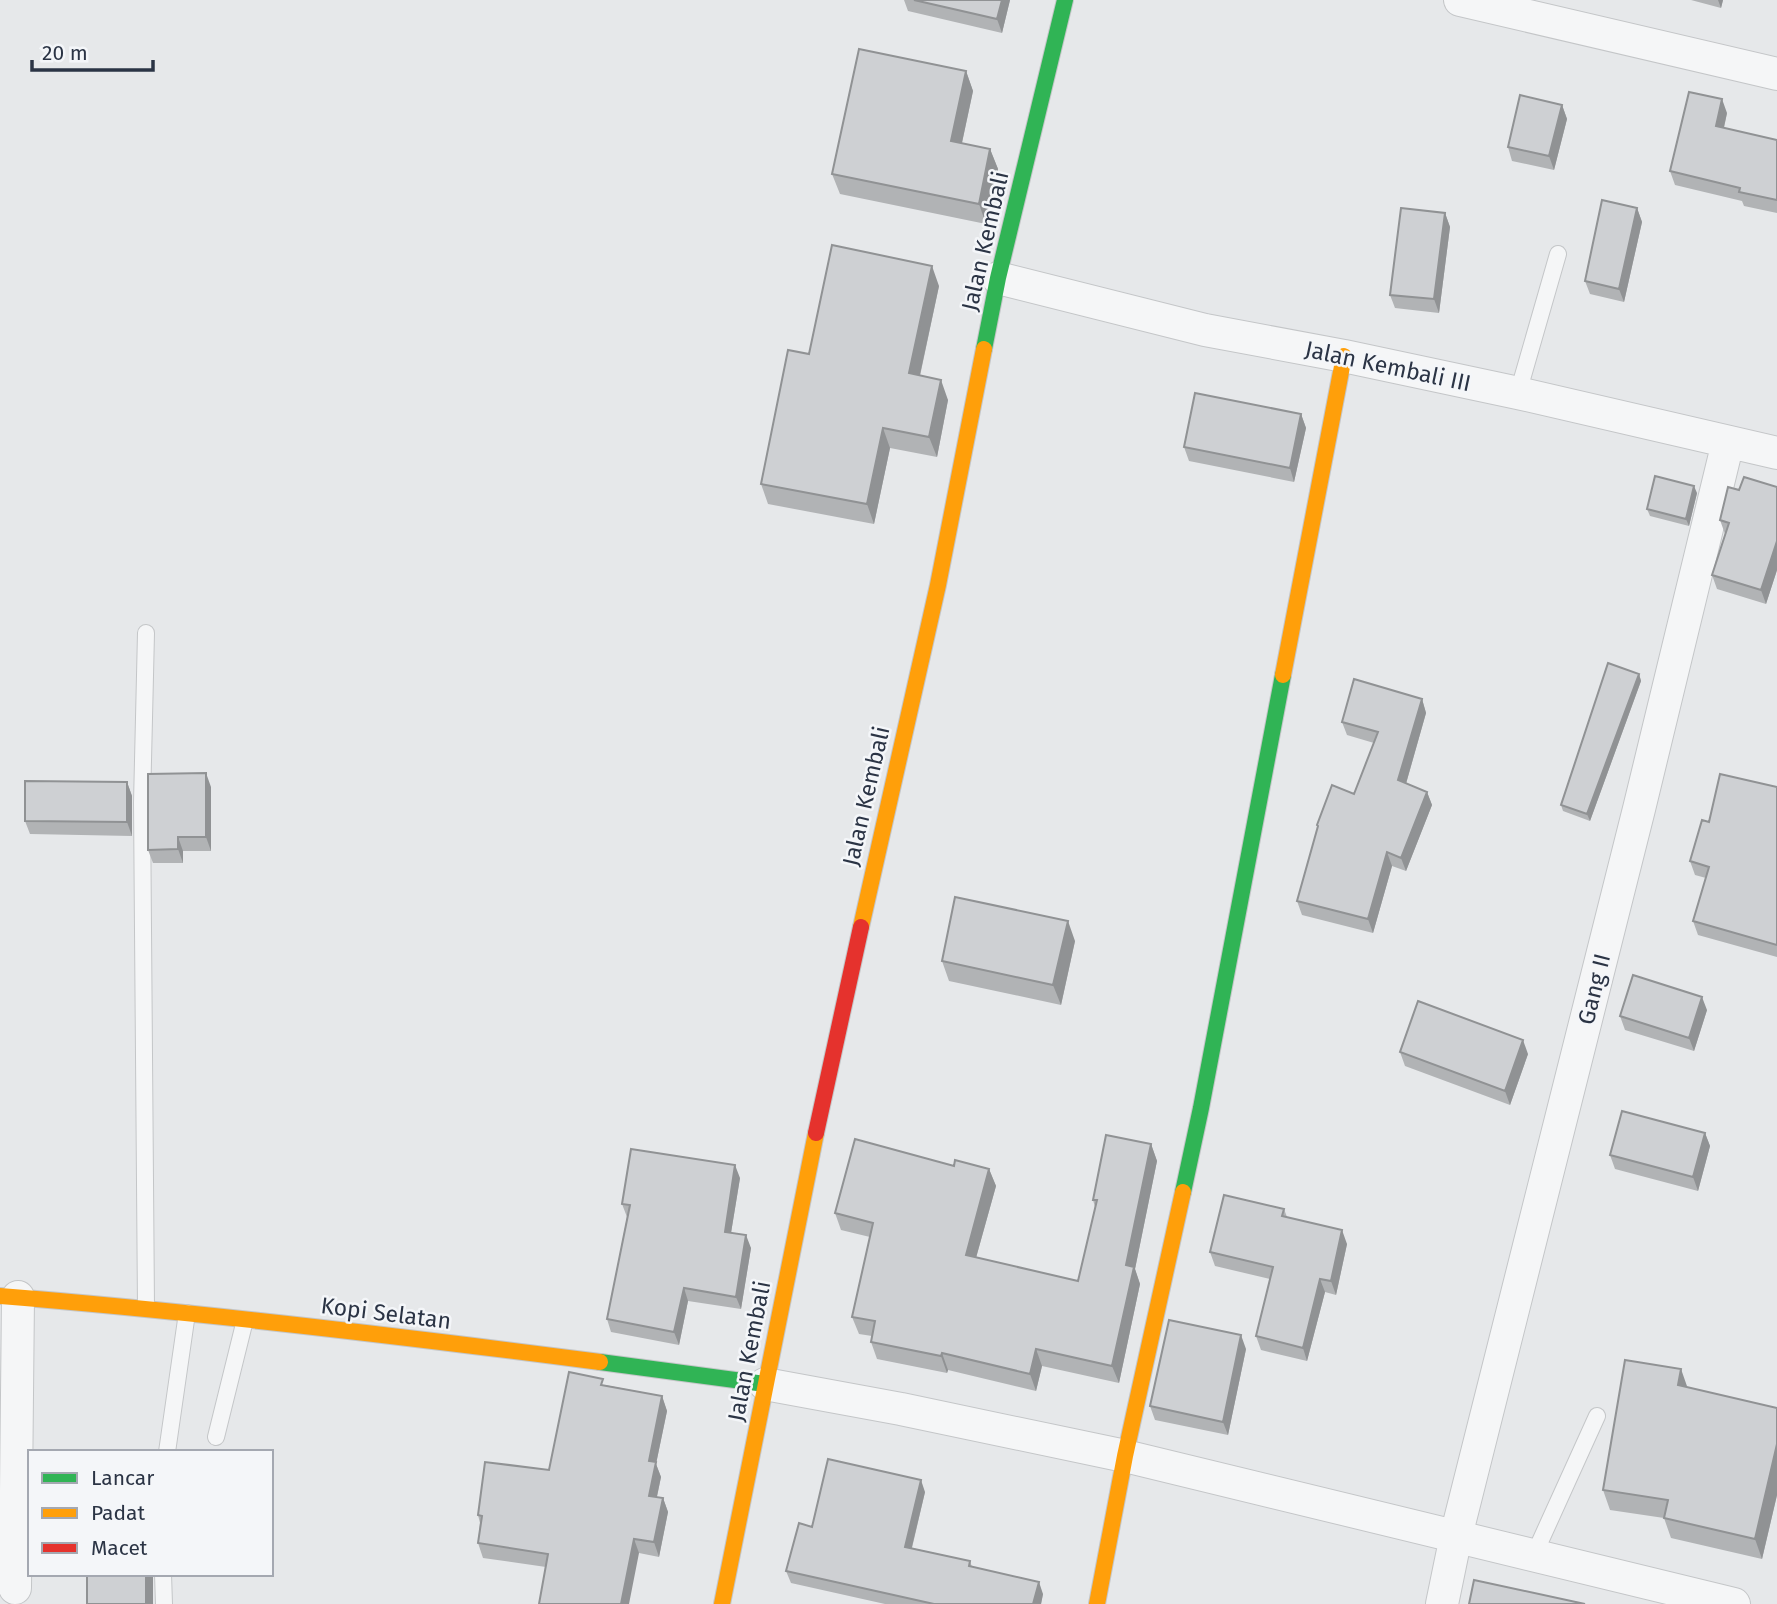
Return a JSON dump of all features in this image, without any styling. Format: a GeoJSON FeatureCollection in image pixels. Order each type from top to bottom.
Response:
{"type":"FeatureCollection","features":[{"type":"Feature","properties":{"kind":"street","name":"Jalan Kembali"},"geometry":{"type":"LineString","coordinates":[[722,1604],[829,1072],[938,585],[998,278],[1065,0]]}},
{"type":"Feature","properties":{"kind":"street"},"geometry":{"type":"LineString","coordinates":[[1460,0],[1777,74]]}},
{"type":"Feature","properties":{"kind":"street","name":"Jalan Kembali III"},"geometry":{"type":"LineString","coordinates":[[998,278],[1205,330],[1518,393],[1777,453]]}},
{"type":"Feature","properties":{"kind":"street"},"geometry":{"type":"LineString","coordinates":[[1097,1604],[1125,1456],[1201,1108],[1344,356]]}},
{"type":"Feature","properties":{"kind":"street","name":"Gang II"},"geometry":{"type":"LineString","coordinates":[[1442,1604],[1456,1535],[1633,836],[1728,442]]}},
{"type":"Feature","properties":{"kind":"street"},"geometry":{"type":"LineString","coordinates":[[9,1297],[15,1588]]}},
{"type":"Feature","properties":{"kind":"street","name":"Kopi Selatan"},"geometry":{"type":"LineString","coordinates":[[9,1297],[146,1308],[404,1337],[765,1384]]}},
{"type":"Feature","properties":{"kind":"street"},"geometry":{"type":"LineString","coordinates":[[765,1384],[1125,1456],[1734,1604]]}},
{"type":"Feature","properties":{"kind":"lane"},"geometry":{"type":"LineString","coordinates":[[1518,393],[1558,254]]}},
{"type":"Feature","properties":{"kind":"lane"},"geometry":{"type":"LineString","coordinates":[[146,633],[142,803],[146,1308]]}},
{"type":"Feature","properties":{"kind":"lane"},"geometry":{"type":"LineString","coordinates":[[167,1450],[187,1313]]}},
{"type":"Feature","properties":{"kind":"lane"},"geometry":{"type":"LineString","coordinates":[[216,1437],[245,1320]]}},
{"type":"Feature","properties":{"kind":"lane"},"geometry":{"type":"LineString","coordinates":[[1534,1555],[1597,1416]]}},
{"type":"Feature","properties":{"kind":"lane"},"geometry":{"type":"LineString","coordinates":[[163,1576],[164,1604]]}},
{"type":"Feature","properties":{"kind":"building"},"geometry":{"type":"Polygon","coordinates":[[[914,0],[1002,0],[997,19],[914,0]]]}},
{"type":"Feature","properties":{"kind":"building"},"geometry":{"type":"Polygon","coordinates":[[[859,49],[966,71],[951,141],[990,149],[979,204],[832,174],[859,49]]]}},
{"type":"Feature","properties":{"kind":"building"},"geometry":{"type":"Polygon","coordinates":[[[1689,92],[1722,99],[1716,126],[1777,140],[1777,200],[1739,192],[1740,188],[1670,171],[1689,92]]]}},
{"type":"Feature","properties":{"kind":"building"},"geometry":{"type":"Polygon","coordinates":[[[1520,95],[1562,105],[1549,156],[1508,147],[1520,95]]]}},
{"type":"Feature","properties":{"kind":"building"},"geometry":{"type":"Polygon","coordinates":[[[1602,200],[1637,208],[1619,289],[1585,281],[1602,200]]]}},
{"type":"Feature","properties":{"kind":"building"},"geometry":{"type":"Polygon","coordinates":[[[1401,208],[1445,213],[1434,299],[1390,295],[1401,208]]]}},
{"type":"Feature","properties":{"kind":"building"},"geometry":{"type":"Polygon","coordinates":[[[832,245],[932,266],[909,373],[941,380],[929,437],[883,428],[867,504],[761,484],[788,350],[809,354],[832,245]]]}},
{"type":"Feature","properties":{"kind":"building"},"geometry":{"type":"Polygon","coordinates":[[[1195,393],[1301,414],[1290,468],[1184,447],[1195,393]]]}},
{"type":"Feature","properties":{"kind":"building"},"geometry":{"type":"Polygon","coordinates":[[[1655,476],[1694,486],[1686,519],[1647,509],[1655,476]]]}},
{"type":"Feature","properties":{"kind":"building"},"geometry":{"type":"Polygon","coordinates":[[[1744,477],[1777,487],[1777,541],[1761,590],[1712,575],[1729,523],[1720,520],[1728,487],[1739,490],[1744,477]]]}},
{"type":"Feature","properties":{"kind":"building"},"geometry":{"type":"Polygon","coordinates":[[[1608,663],[1639,674],[1587,814],[1561,805],[1608,663]]]}},
{"type":"Feature","properties":{"kind":"building"},"geometry":{"type":"Polygon","coordinates":[[[1354,679],[1422,699],[1398,780],[1427,792],[1401,858],[1387,852],[1368,919],[1297,901],[1317,825],[1332,785],[1354,794],[1378,732],[1342,722],[1354,679]]]}},
{"type":"Feature","properties":{"kind":"building"},"geometry":{"type":"Polygon","coordinates":[[[206,773],[206,837],[178,837],[178,849],[148,850],[148,774],[206,773]]]}},
{"type":"Feature","properties":{"kind":"building"},"geometry":{"type":"Polygon","coordinates":[[[1720,774],[1777,787],[1777,945],[1693,921],[1709,867],[1690,861],[1702,820],[1709,822],[1720,774]]]}},
{"type":"Feature","properties":{"kind":"building"},"geometry":{"type":"Polygon","coordinates":[[[25,781],[127,782],[127,822],[25,821],[25,781]]]}},
{"type":"Feature","properties":{"kind":"building"},"geometry":{"type":"Polygon","coordinates":[[[955,897],[1068,921],[1053,985],[942,961],[955,897]]]}},
{"type":"Feature","properties":{"kind":"building"},"geometry":{"type":"Polygon","coordinates":[[[1633,975],[1702,997],[1689,1038],[1620,1016],[1633,975]]]}},
{"type":"Feature","properties":{"kind":"building"},"geometry":{"type":"Polygon","coordinates":[[[1418,1001],[1523,1040],[1505,1091],[1400,1052],[1418,1001]]]}},
{"type":"Feature","properties":{"kind":"building"},"geometry":{"type":"Polygon","coordinates":[[[1622,1111],[1705,1133],[1693,1177],[1610,1155],[1622,1111]]]}},
{"type":"Feature","properties":{"kind":"building"},"geometry":{"type":"Polygon","coordinates":[[[1106,1135],[1151,1144],[1126,1265],[1134,1267],[1112,1366],[1036,1349],[1030,1374],[942,1353],[941,1356],[871,1342],[875,1321],[852,1317],[873,1223],[835,1213],[855,1139],[954,1166],[955,1160],[989,1169],[966,1255],[1078,1281],[1097,1200],[1093,1200],[1106,1135]]]}},
{"type":"Feature","properties":{"kind":"building"},"geometry":{"type":"Polygon","coordinates":[[[631,1149],[735,1165],[725,1232],[746,1235],[736,1297],[684,1288],[674,1332],[607,1319],[630,1205],[622,1204],[631,1149]]]}},
{"type":"Feature","properties":{"kind":"building"},"geometry":{"type":"Polygon","coordinates":[[[1224,1195],[1284,1209],[1282,1216],[1342,1230],[1331,1281],[1320,1279],[1303,1348],[1256,1336],[1273,1267],[1210,1252],[1224,1195]]]}},
{"type":"Feature","properties":{"kind":"building"},"geometry":{"type":"Polygon","coordinates":[[[1169,1320],[1241,1335],[1223,1422],[1150,1406],[1169,1320]]]}},
{"type":"Feature","properties":{"kind":"building"},"geometry":{"type":"Polygon","coordinates":[[[1625,1360],[1681,1369],[1678,1385],[1777,1408],[1777,1444],[1755,1539],[1664,1518],[1668,1500],[1603,1490],[1625,1360]]]}},
{"type":"Feature","properties":{"kind":"building"},"geometry":{"type":"Polygon","coordinates":[[[569,1372],[603,1379],[601,1385],[662,1396],[649,1461],[656,1462],[649,1496],[663,1498],[654,1542],[634,1539],[621,1604],[539,1604],[548,1554],[478,1543],[482,1516],[478,1515],[485,1462],[549,1470],[569,1372]]]}},
{"type":"Feature","properties":{"kind":"building"},"geometry":{"type":"Polygon","coordinates":[[[828,1459],[921,1480],[905,1547],[970,1561],[969,1566],[1039,1582],[1033,1604],[934,1604],[786,1571],[799,1523],[812,1527],[828,1459]]]}},
{"type":"Feature","properties":{"kind":"building"},"geometry":{"type":"Polygon","coordinates":[[[87,1576],[146,1576],[146,1604],[87,1604],[87,1576]]]}},
{"type":"Feature","properties":{"kind":"building"},"geometry":{"type":"Polygon","coordinates":[[[1474,1580],[1585,1604],[1469,1604],[1474,1580]]]}},
{"type":"Feature","properties":{"kind":"traffic: fast"},"geometry":{"type":"LineString","coordinates":[[984,349],[998,278],[1065,0]]}},
{"type":"Feature","properties":{"kind":"traffic: fast"},"geometry":{"type":"LineString","coordinates":[[1183,1192],[1283,675]]}},
{"type":"Feature","properties":{"kind":"traffic: fast"},"geometry":{"type":"LineString","coordinates":[[600,1362],[765,1384]]}},
{"type":"Feature","properties":{"kind":"traffic: slow"},"geometry":{"type":"LineString","coordinates":[[861,927],[938,585],[984,349]]}},
{"type":"Feature","properties":{"kind":"traffic: slow"},"geometry":{"type":"LineString","coordinates":[[1283,675],[1344,356]]}},
{"type":"Feature","properties":{"kind":"traffic: slow"},"geometry":{"type":"LineString","coordinates":[[722,1604],[816,1133]]}},
{"type":"Feature","properties":{"kind":"traffic: slow"},"geometry":{"type":"LineString","coordinates":[[1097,1604],[1125,1456],[1183,1192]]}},
{"type":"Feature","properties":{"kind":"traffic: slow"},"geometry":{"type":"LineString","coordinates":[[0,1296],[300,1325],[600,1362]]}},
{"type":"Feature","properties":{"kind":"traffic: jam"},"geometry":{"type":"LineString","coordinates":[[816,1133],[861,927]]}}]}
